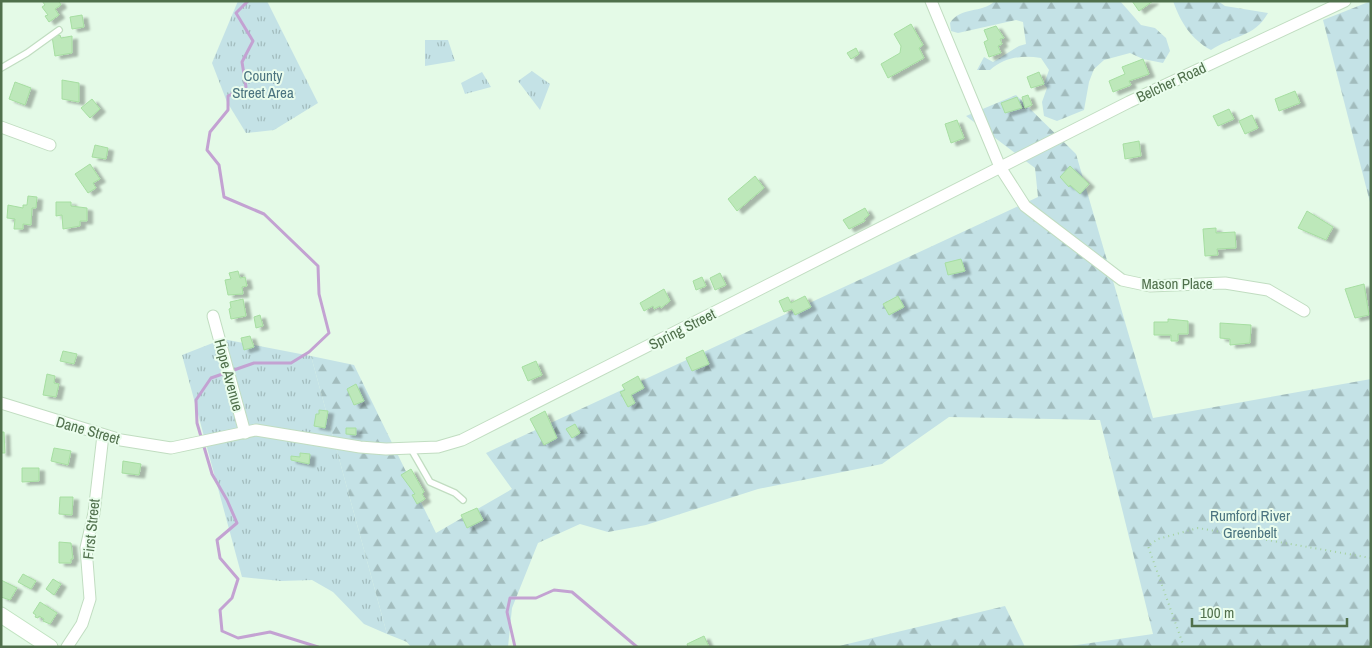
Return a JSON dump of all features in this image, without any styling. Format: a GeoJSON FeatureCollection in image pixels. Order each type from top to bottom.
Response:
{"type":"FeatureCollection","features":[{"type":"Feature","properties":{"kind":"street"},"geometry":{"type":"LineString","coordinates":[[931,1],[1000,167]]}},
{"type":"Feature","properties":{"kind":"street","name":"Belcher Road"},"geometry":{"type":"LineString","coordinates":[[1000,167],[1129,102],[1345,1]]}},
{"type":"Feature","properties":{"kind":"street"},"geometry":{"type":"LineString","coordinates":[[1,127],[50,145]]}},
{"type":"Feature","properties":{"kind":"street","name":"Mason Place"},"geometry":{"type":"LineString","coordinates":[[1000,167],[1025,206],[1122,280],[1150,286],[1225,283],[1268,290],[1304,311]]}},
{"type":"Feature","properties":{"kind":"street","name":"Spring Street"},"geometry":{"type":"LineString","coordinates":[[177,447],[256,430],[360,447],[411,449],[449,444],[489,428],[1000,167]]}},
{"type":"Feature","properties":{"kind":"street","name":"Hope Avenue"},"geometry":{"type":"LineString","coordinates":[[213,316],[245,433]]}},
{"type":"Feature","properties":{"kind":"street","name":"Dane Street"},"geometry":{"type":"LineString","coordinates":[[1,403],[103,435],[152,446],[177,447]]}},
{"type":"Feature","properties":{"kind":"street","name":"First Street"},"geometry":{"type":"LineString","coordinates":[[67,647],[82,624],[90,599],[86,548],[94,513],[103,435]]}},
{"type":"Feature","properties":{"kind":"street"},"geometry":{"type":"LineString","coordinates":[[1,615],[50,647]]}},
{"type":"Feature","properties":{"kind":"lane"},"geometry":{"type":"LineString","coordinates":[[1,68],[27,53],[59,30]]}},
{"type":"Feature","properties":{"kind":"lane"},"geometry":{"type":"LineString","coordinates":[[411,449],[430,482],[455,493],[463,500]]}},
{"type":"Feature","properties":{"kind":"path"},"geometry":{"type":"LineString","coordinates":[[1184,647],[1148,546],[1158,539],[1198,528],[1371,558]]}},
{"type":"Feature","properties":{"kind":"green space","name":"County Street Area"},"geometry":{"type":"Polygon","coordinates":[[[238,1],[267,1],[318,103],[274,130],[246,133],[227,102],[212,63],[238,1]]]}},
{"type":"Feature","properties":{"kind":"green space"},"geometry":{"type":"Polygon","coordinates":[[[995,1],[1120,1],[1141,25],[1155,28],[1166,38],[1170,51],[1163,63],[1143,59],[1130,53],[1104,60],[1094,69],[1089,82],[1084,110],[1057,121],[1044,116],[1042,102],[1047,88],[1044,84],[1049,70],[1041,58],[1014,58],[1002,62],[990,70],[977,70],[984,57],[993,62],[1019,46],[1026,44],[1023,22],[1016,20],[958,33],[951,31],[950,23],[960,14],[984,8],[995,1]]]}},
{"type":"Feature","properties":{"kind":"green space"},"geometry":{"type":"Polygon","coordinates":[[[1173,1],[1218,1],[1225,6],[1268,13],[1250,32],[1211,50],[1187,30],[1173,1]]]}},
{"type":"Feature","properties":{"kind":"green space"},"geometry":{"type":"Polygon","coordinates":[[[1371,1],[1371,206],[1323,20],[1371,1]]]}},
{"type":"Feature","properties":{"kind":"green space"},"geometry":{"type":"Polygon","coordinates":[[[425,40],[448,40],[455,61],[425,66],[425,40]]]}},
{"type":"Feature","properties":{"kind":"green space"},"geometry":{"type":"Polygon","coordinates":[[[532,71],[550,84],[540,110],[518,81],[532,71]]]}},
{"type":"Feature","properties":{"kind":"green space"},"geometry":{"type":"Polygon","coordinates":[[[482,72],[491,87],[465,94],[461,83],[482,72]]]}},
{"type":"Feature","properties":{"kind":"green space","name":"Rumford River Greenbelt"},"geometry":{"type":"Polygon","coordinates":[[[1016,95],[1076,154],[1153,418],[1371,379],[1371,647],[1063,647],[1153,634],[1100,420],[949,417],[882,464],[758,489],[646,525],[608,532],[580,524],[538,543],[512,608],[508,647],[411,647],[407,642],[387,634],[311,356],[354,365],[436,533],[512,489],[486,453],[1038,197],[1035,168],[966,116],[1016,95]]]}},
{"type":"Feature","properties":{"kind":"green space"},"geometry":{"type":"Polygon","coordinates":[[[223,339],[311,356],[387,634],[364,624],[333,592],[312,580],[281,581],[242,577],[182,355],[223,339]]]}},
{"type":"Feature","properties":{"kind":"green space"},"geometry":{"type":"Polygon","coordinates":[[[1005,606],[1025,647],[835,647],[1005,606]]]}},
{"type":"Feature","properties":{"kind":"building"},"geometry":{"type":"Polygon","coordinates":[[[42,1],[59,1],[61,5],[55,9],[59,15],[49,22],[45,16],[48,15],[42,7],[45,5],[42,1]]]}},
{"type":"Feature","properties":{"kind":"building"},"geometry":{"type":"Polygon","coordinates":[[[1132,1],[1153,1],[1139,11],[1132,1]]]}},
{"type":"Feature","properties":{"kind":"building"},"geometry":{"type":"Polygon","coordinates":[[[82,15],[84,27],[72,29],[70,17],[82,15]]]}},
{"type":"Feature","properties":{"kind":"building"},"geometry":{"type":"Polygon","coordinates":[[[911,24],[923,45],[919,48],[924,58],[888,78],[881,64],[900,53],[901,46],[894,34],[911,24]]]}},
{"type":"Feature","properties":{"kind":"building"},"geometry":{"type":"Polygon","coordinates":[[[996,26],[1004,38],[1000,39],[1002,44],[998,46],[1001,53],[989,57],[984,42],[988,40],[984,30],[996,26]]]}},
{"type":"Feature","properties":{"kind":"building"},"geometry":{"type":"Polygon","coordinates":[[[60,35],[61,38],[72,36],[72,53],[55,56],[52,36],[60,35]]]}},
{"type":"Feature","properties":{"kind":"building"},"geometry":{"type":"Polygon","coordinates":[[[856,48],[859,54],[851,59],[847,53],[856,48]]]}},
{"type":"Feature","properties":{"kind":"building"},"geometry":{"type":"Polygon","coordinates":[[[1143,59],[1149,74],[1129,81],[1131,85],[1113,92],[1109,81],[1125,74],[1122,67],[1143,59]]]}},
{"type":"Feature","properties":{"kind":"building"},"geometry":{"type":"Polygon","coordinates":[[[1039,72],[1044,84],[1031,88],[1027,77],[1039,72]]]}},
{"type":"Feature","properties":{"kind":"building"},"geometry":{"type":"Polygon","coordinates":[[[62,80],[79,83],[79,102],[62,99],[62,80]]]}},
{"type":"Feature","properties":{"kind":"building"},"geometry":{"type":"Polygon","coordinates":[[[15,82],[31,88],[25,105],[9,99],[15,82]]]}},
{"type":"Feature","properties":{"kind":"building"},"geometry":{"type":"Polygon","coordinates":[[[1295,91],[1300,103],[1279,111],[1275,99],[1295,91]]]}},
{"type":"Feature","properties":{"kind":"building"},"geometry":{"type":"Polygon","coordinates":[[[1028,95],[1032,105],[1025,108],[1022,97],[1028,95]]]}},
{"type":"Feature","properties":{"kind":"building"},"geometry":{"type":"Polygon","coordinates":[[[1017,97],[1022,108],[1005,113],[1001,103],[1017,97]]]}},
{"type":"Feature","properties":{"kind":"building"},"geometry":{"type":"Polygon","coordinates":[[[92,99],[100,109],[90,118],[81,108],[92,99]]]}},
{"type":"Feature","properties":{"kind":"building"},"geometry":{"type":"Polygon","coordinates":[[[1229,109],[1234,119],[1218,126],[1213,116],[1229,109]]]}},
{"type":"Feature","properties":{"kind":"building"},"geometry":{"type":"Polygon","coordinates":[[[1252,115],[1258,128],[1245,134],[1239,121],[1252,115]]]}},
{"type":"Feature","properties":{"kind":"building"},"geometry":{"type":"Polygon","coordinates":[[[957,120],[964,138],[951,143],[945,124],[957,120]]]}},
{"type":"Feature","properties":{"kind":"building"},"geometry":{"type":"Polygon","coordinates":[[[1139,141],[1141,156],[1125,159],[1123,144],[1139,141]]]}},
{"type":"Feature","properties":{"kind":"building"},"geometry":{"type":"Polygon","coordinates":[[[95,145],[108,148],[106,159],[92,157],[95,145]]]}},
{"type":"Feature","properties":{"kind":"building"},"geometry":{"type":"Polygon","coordinates":[[[90,164],[100,179],[93,183],[96,188],[88,193],[75,174],[90,164]]]}},
{"type":"Feature","properties":{"kind":"building"},"geometry":{"type":"Polygon","coordinates":[[[1070,166],[1089,184],[1080,194],[1070,185],[1069,187],[1060,177],[1070,166]]]}},
{"type":"Feature","properties":{"kind":"building"},"geometry":{"type":"Polygon","coordinates":[[[755,176],[764,188],[737,211],[728,199],[755,176]]]}},
{"type":"Feature","properties":{"kind":"building"},"geometry":{"type":"Polygon","coordinates":[[[28,196],[37,197],[36,208],[32,208],[31,225],[23,224],[23,229],[14,229],[15,219],[7,218],[8,205],[23,208],[23,205],[27,205],[28,196]]]}},
{"type":"Feature","properties":{"kind":"building"},"geometry":{"type":"Polygon","coordinates":[[[56,202],[71,202],[71,206],[87,208],[87,221],[80,221],[80,226],[63,229],[62,215],[56,216],[56,202]]]}},
{"type":"Feature","properties":{"kind":"building"},"geometry":{"type":"Polygon","coordinates":[[[865,208],[869,215],[864,219],[865,221],[849,229],[843,220],[865,208]]]}},
{"type":"Feature","properties":{"kind":"building"},"geometry":{"type":"Polygon","coordinates":[[[1307,211],[1333,227],[1326,240],[1298,228],[1307,211]]]}},
{"type":"Feature","properties":{"kind":"building"},"geometry":{"type":"Polygon","coordinates":[[[1216,228],[1216,233],[1235,232],[1236,248],[1217,249],[1218,255],[1205,256],[1203,229],[1216,228]]]}},
{"type":"Feature","properties":{"kind":"building"},"geometry":{"type":"Polygon","coordinates":[[[961,259],[965,271],[948,275],[945,263],[961,259]]]}},
{"type":"Feature","properties":{"kind":"building"},"geometry":{"type":"Polygon","coordinates":[[[238,271],[240,278],[245,277],[247,286],[242,287],[243,294],[228,295],[225,280],[231,279],[229,273],[238,271]]]}},
{"type":"Feature","properties":{"kind":"building"},"geometry":{"type":"Polygon","coordinates":[[[720,273],[726,285],[715,290],[710,278],[720,273]]]}},
{"type":"Feature","properties":{"kind":"building"},"geometry":{"type":"Polygon","coordinates":[[[702,277],[706,286],[696,290],[693,281],[702,277]]]}},
{"type":"Feature","properties":{"kind":"building"},"geometry":{"type":"Polygon","coordinates":[[[1364,284],[1369,315],[1355,318],[1345,289],[1364,284]]]}},
{"type":"Feature","properties":{"kind":"building"},"geometry":{"type":"Polygon","coordinates":[[[664,289],[670,301],[661,308],[660,306],[654,309],[653,306],[644,311],[640,303],[664,289]]]}},
{"type":"Feature","properties":{"kind":"building"},"geometry":{"type":"Polygon","coordinates":[[[805,296],[811,307],[795,315],[792,309],[784,312],[779,301],[788,297],[791,303],[805,296]]]}},
{"type":"Feature","properties":{"kind":"building"},"geometry":{"type":"Polygon","coordinates":[[[898,296],[904,307],[889,315],[883,304],[898,296]]]}},
{"type":"Feature","properties":{"kind":"building"},"geometry":{"type":"Polygon","coordinates":[[[243,299],[246,316],[231,319],[230,302],[243,299]]]}},
{"type":"Feature","properties":{"kind":"building"},"geometry":{"type":"Polygon","coordinates":[[[260,315],[263,326],[256,328],[254,317],[260,315]]]}},
{"type":"Feature","properties":{"kind":"building"},"geometry":{"type":"Polygon","coordinates":[[[1168,319],[1188,321],[1188,334],[1178,334],[1178,341],[1171,341],[1171,335],[1154,335],[1154,322],[1168,322],[1168,319]]]}},
{"type":"Feature","properties":{"kind":"building"},"geometry":{"type":"Polygon","coordinates":[[[1220,323],[1251,325],[1250,343],[1230,345],[1230,339],[1220,338],[1220,323]]]}},
{"type":"Feature","properties":{"kind":"building"},"geometry":{"type":"Polygon","coordinates":[[[250,336],[254,347],[244,350],[241,338],[250,336]]]}},
{"type":"Feature","properties":{"kind":"building"},"geometry":{"type":"Polygon","coordinates":[[[703,350],[709,364],[692,371],[686,358],[703,350]]]}},
{"type":"Feature","properties":{"kind":"building"},"geometry":{"type":"Polygon","coordinates":[[[63,351],[77,354],[74,364],[60,361],[63,351]]]}},
{"type":"Feature","properties":{"kind":"building"},"geometry":{"type":"Polygon","coordinates":[[[536,361],[542,375],[528,381],[522,367],[536,361]]]}},
{"type":"Feature","properties":{"kind":"building"},"geometry":{"type":"Polygon","coordinates":[[[47,374],[55,376],[54,383],[59,384],[56,397],[43,395],[47,374]]]}},
{"type":"Feature","properties":{"kind":"building"},"geometry":{"type":"Polygon","coordinates":[[[638,376],[644,388],[631,395],[635,403],[628,407],[620,392],[625,390],[622,385],[638,376]]]}},
{"type":"Feature","properties":{"kind":"building"},"geometry":{"type":"Polygon","coordinates":[[[356,384],[364,401],[354,405],[347,389],[356,384]]]}},
{"type":"Feature","properties":{"kind":"building"},"geometry":{"type":"Polygon","coordinates":[[[319,410],[328,411],[325,428],[314,426],[316,414],[319,414],[319,410]]]}},
{"type":"Feature","properties":{"kind":"building"},"geometry":{"type":"Polygon","coordinates":[[[545,411],[557,438],[544,445],[530,419],[545,411]]]}},
{"type":"Feature","properties":{"kind":"building"},"geometry":{"type":"Polygon","coordinates":[[[575,424],[580,433],[572,438],[566,429],[575,424]]]}},
{"type":"Feature","properties":{"kind":"building"},"geometry":{"type":"Polygon","coordinates":[[[346,428],[356,428],[356,435],[346,434],[346,428]]]}},
{"type":"Feature","properties":{"kind":"building"},"geometry":{"type":"Polygon","coordinates":[[[1,432],[4,432],[5,453],[1,453],[1,432]]]}},
{"type":"Feature","properties":{"kind":"building"},"geometry":{"type":"Polygon","coordinates":[[[54,448],[71,451],[68,465],[51,461],[54,448]]]}},
{"type":"Feature","properties":{"kind":"building"},"geometry":{"type":"Polygon","coordinates":[[[300,453],[310,454],[309,464],[291,460],[291,456],[300,457],[300,453]]]}},
{"type":"Feature","properties":{"kind":"building"},"geometry":{"type":"Polygon","coordinates":[[[123,461],[141,464],[139,475],[122,473],[123,461]]]}},
{"type":"Feature","properties":{"kind":"building"},"geometry":{"type":"Polygon","coordinates":[[[22,468],[39,468],[39,481],[22,482],[22,468]]]}},
{"type":"Feature","properties":{"kind":"building"},"geometry":{"type":"Polygon","coordinates":[[[411,469],[424,492],[422,494],[425,499],[417,504],[412,495],[415,494],[401,475],[411,469]]]}},
{"type":"Feature","properties":{"kind":"building"},"geometry":{"type":"Polygon","coordinates":[[[60,497],[73,497],[72,515],[59,514],[60,497]]]}},
{"type":"Feature","properties":{"kind":"building"},"geometry":{"type":"Polygon","coordinates":[[[477,508],[483,520],[467,528],[461,515],[477,508]]]}},
{"type":"Feature","properties":{"kind":"building"},"geometry":{"type":"Polygon","coordinates":[[[59,542],[71,543],[73,559],[71,559],[71,563],[59,563],[59,542]]]}},
{"type":"Feature","properties":{"kind":"building"},"geometry":{"type":"Polygon","coordinates":[[[23,574],[36,581],[31,589],[18,582],[23,574]]]}},
{"type":"Feature","properties":{"kind":"building"},"geometry":{"type":"Polygon","coordinates":[[[53,579],[61,584],[54,595],[46,589],[53,579]]]}},
{"type":"Feature","properties":{"kind":"building"},"geometry":{"type":"Polygon","coordinates":[[[1,580],[17,588],[10,600],[1,597],[1,580]]]}},
{"type":"Feature","properties":{"kind":"building"},"geometry":{"type":"Polygon","coordinates":[[[40,602],[57,613],[50,624],[43,621],[44,619],[39,616],[38,618],[35,617],[36,615],[33,613],[40,602]]]}},
{"type":"Feature","properties":{"kind":"building"},"geometry":{"type":"Polygon","coordinates":[[[704,636],[709,647],[688,647],[687,644],[704,636]]]}},
{"type":"Feature","properties":{"kind":"waterway"},"geometry":{"type":"LineString","coordinates":[[248,1],[236,13],[253,41],[242,62],[246,87],[228,96],[228,110],[210,132],[207,150],[219,165],[224,197],[264,214],[318,266],[319,294],[329,333],[309,352],[291,363],[254,363],[211,378],[196,400],[197,423],[212,474],[227,500],[237,523],[217,540],[220,558],[238,579],[232,598],[220,610],[222,631],[238,638],[270,632],[318,647]]}},
{"type":"Feature","properties":{"kind":"waterway"},"geometry":{"type":"LineString","coordinates":[[515,647],[507,612],[510,598],[536,598],[554,590],[572,592],[637,647]]}}]}
